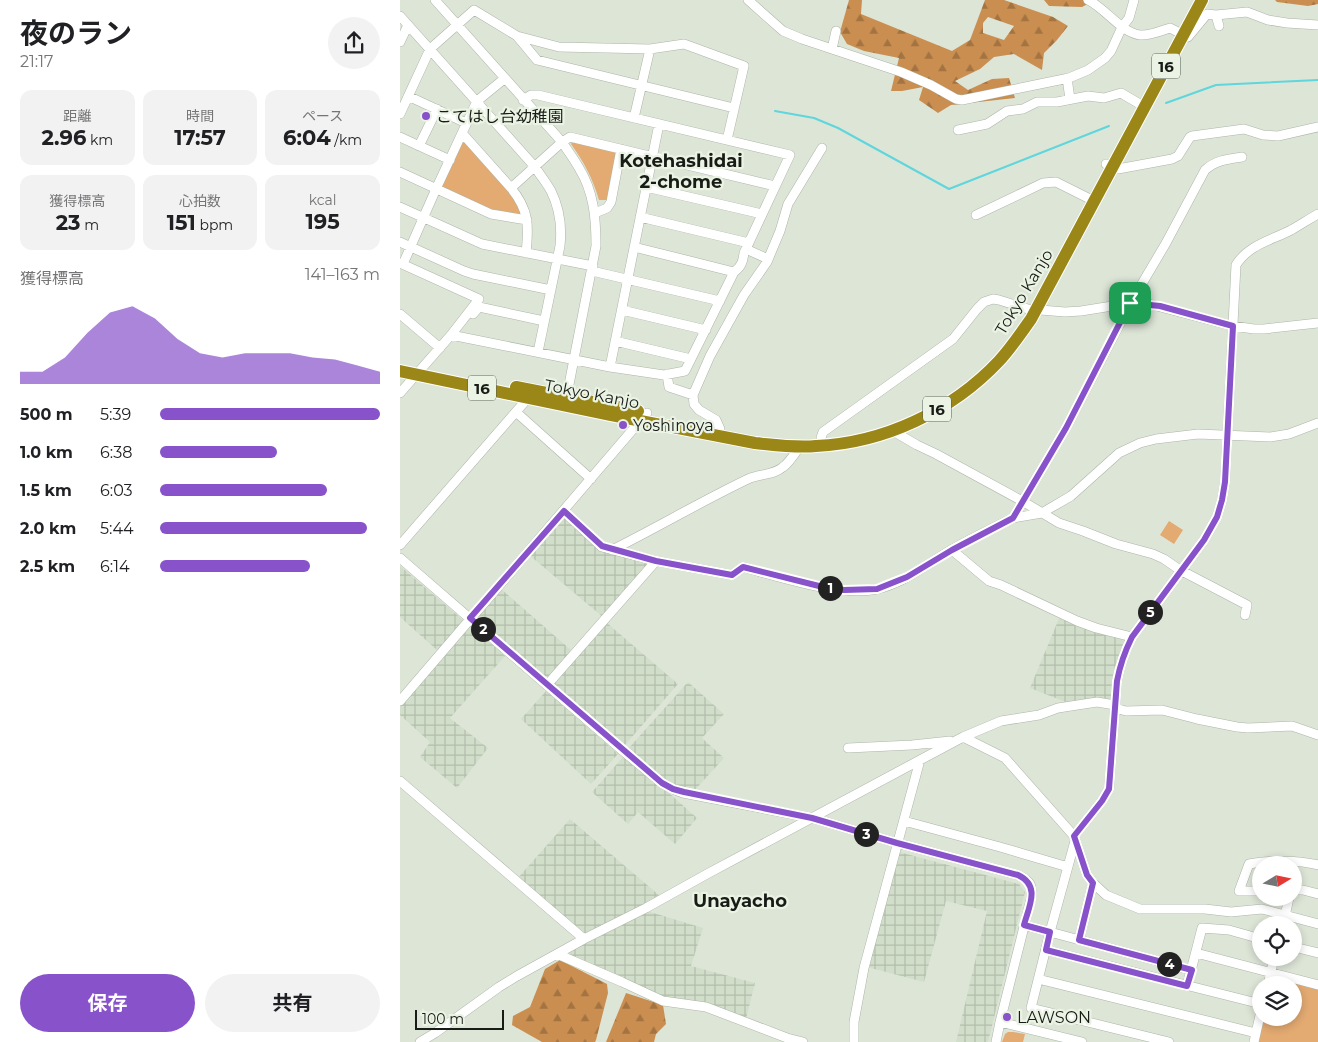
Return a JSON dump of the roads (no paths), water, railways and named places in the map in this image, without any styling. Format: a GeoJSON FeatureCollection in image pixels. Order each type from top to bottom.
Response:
{"type":"FeatureCollection","features":[{"type":"Feature","properties":{"kind":"highway","name":"Tokyo Kanjo"},"geometry":{"type":"LineString","coordinates":[[400,371],[419,371],[776,446],[815,446],[850,442],[893,430],[929,415],[981,379],[1013,344],[1180,32],[1194,0]]}},
{"type":"Feature","properties":{"kind":"highway","name":"Tokyo Kanjo"},"geometry":{"type":"LineString","coordinates":[[645,417],[759,436],[803,439],[821,438],[875,429],[899,420],[926,408],[974,375],[992,357],[1032,309],[1088,198],[1109,165],[1138,103],[1180,32],[1202,0]]}},
{"type":"Feature","properties":{"kind":"highway","name":"Tokyo Kanjo"},"geometry":{"type":"LineString","coordinates":[[400,363],[419,371],[528,398],[565,401]]}},
{"type":"Feature","properties":{"kind":"street"},"geometry":{"type":"LineString","coordinates":[[435,0],[562,142],[579,168],[591,194],[596,221],[596,246],[565,401]]}},
{"type":"Feature","properties":{"kind":"street"},"geometry":{"type":"LineString","coordinates":[[748,0],[782,31],[902,72],[956,99],[962,100],[1067,78],[1088,70],[1105,58],[1111,51],[1122,27],[1129,18],[1134,0]]}},
{"type":"Feature","properties":{"kind":"street"},"geometry":{"type":"LineString","coordinates":[[1088,0],[1096,4],[1122,27],[1140,35],[1170,28],[1188,37],[1207,14],[1247,12],[1261,23],[1318,25]]}},
{"type":"Feature","properties":{"kind":"street"},"geometry":{"type":"LineString","coordinates":[[400,114],[430,48],[474,10],[499,27],[517,36],[559,47],[650,49],[684,44],[744,66],[727,140]]}},
{"type":"Feature","properties":{"kind":"street"},"geometry":{"type":"LineString","coordinates":[[1216,15],[1219,26]]}},
{"type":"Feature","properties":{"kind":"street"},"geometry":{"type":"LineString","coordinates":[[400,16],[535,167],[551,191],[558,212],[561,231],[538,352]]}},
{"type":"Feature","properties":{"kind":"street"},"geometry":{"type":"LineString","coordinates":[[400,42],[408,25]]}},
{"type":"Feature","properties":{"kind":"street"},"geometry":{"type":"LineString","coordinates":[[832,49],[836,31]]}},
{"type":"Feature","properties":{"kind":"street"},"geometry":{"type":"LineString","coordinates":[[517,36],[537,60],[734,108]]}},
{"type":"Feature","properties":{"kind":"street"},"geometry":{"type":"LineString","coordinates":[[634,118],[650,49]]}},
{"type":"Feature","properties":{"kind":"street"},"geometry":{"type":"LineString","coordinates":[[400,393],[451,335],[479,299],[401,264],[477,101],[504,78]]}},
{"type":"Feature","properties":{"kind":"street"},"geometry":{"type":"LineString","coordinates":[[1067,78],[1070,99]]}},
{"type":"Feature","properties":{"kind":"street"},"geometry":{"type":"LineString","coordinates":[[958,130],[987,124],[1007,111],[1023,109],[1037,102],[1057,102],[1088,96],[1104,98],[1121,93],[1138,103]]}},
{"type":"Feature","properties":{"kind":"street"},"geometry":{"type":"LineString","coordinates":[[451,335],[610,367],[667,374],[685,371],[734,272],[740,268],[747,246],[790,155],[538,94],[531,95],[523,100]]}},
{"type":"Feature","properties":{"kind":"street"},"geometry":{"type":"LineString","coordinates":[[408,96],[466,123]]}},
{"type":"Feature","properties":{"kind":"street"},"geometry":{"type":"LineString","coordinates":[[419,146],[437,109]]}},
{"type":"Feature","properties":{"kind":"street"},"geometry":{"type":"LineString","coordinates":[[610,367],[659,124]]}},
{"type":"Feature","properties":{"kind":"street"},"geometry":{"type":"LineString","coordinates":[[1109,165],[1118,169],[1172,159],[1178,156],[1192,136],[1244,129],[1262,135],[1278,136],[1318,127]]}},
{"type":"Feature","properties":{"kind":"street"},"geometry":{"type":"LineString","coordinates":[[462,133],[517,195],[524,207],[529,232],[526,252]]}},
{"type":"Feature","properties":{"kind":"street"},"geometry":{"type":"LineString","coordinates":[[400,137],[450,160]]}},
{"type":"Feature","properties":{"kind":"street"},"geometry":{"type":"LineString","coordinates":[[511,188],[570,137],[775,186]]}},
{"type":"Feature","properties":{"kind":"street"},"geometry":{"type":"LineString","coordinates":[[720,429],[716,420],[699,410],[694,404],[693,395],[724,330],[768,260],[780,231],[788,204],[822,148]]}},
{"type":"Feature","properties":{"kind":"street"},"geometry":{"type":"LineString","coordinates":[[595,214],[607,208],[611,202],[622,149]]}},
{"type":"Feature","properties":{"kind":"street"},"geometry":{"type":"LineString","coordinates":[[1013,518],[1066,428],[1130,303],[1205,170],[1210,165],[1219,161],[1242,157]]}},
{"type":"Feature","properties":{"kind":"street"},"geometry":{"type":"LineString","coordinates":[[400,172],[491,214],[527,220]]}},
{"type":"Feature","properties":{"kind":"street"},"geometry":{"type":"LineString","coordinates":[[976,215],[1043,183],[1056,182],[1088,198]]}},
{"type":"Feature","properties":{"kind":"street"},"geometry":{"type":"LineString","coordinates":[[646,186],[762,214]]}},
{"type":"Feature","properties":{"kind":"street"},"geometry":{"type":"LineString","coordinates":[[400,207],[482,244],[557,259],[628,279],[720,301]]}},
{"type":"Feature","properties":{"kind":"street"},"geometry":{"type":"LineString","coordinates":[[1169,1042],[1031,1008],[1075,839],[1109,789],[1115,706],[1120,665],[1124,652],[1132,637],[1204,540],[1217,517],[1222,500],[1225,482],[1236,265],[1240,258],[1252,249],[1293,229],[1318,214]]}},
{"type":"Feature","properties":{"kind":"street"},"geometry":{"type":"LineString","coordinates":[[640,217],[747,246],[768,260]]}},
{"type":"Feature","properties":{"kind":"street"},"geometry":{"type":"LineString","coordinates":[[400,242],[464,271],[551,290]]}},
{"type":"Feature","properties":{"kind":"street"},"geometry":{"type":"LineString","coordinates":[[634,247],[734,272]]}},
{"type":"Feature","properties":{"kind":"street"},"geometry":{"type":"LineString","coordinates":[[821,438],[823,432],[953,339],[977,308],[984,302],[993,299],[1032,309],[1065,312],[1130,303],[1160,306],[1233,326],[1264,330],[1318,323]]}},
{"type":"Feature","properties":{"kind":"street"},"geometry":{"type":"LineString","coordinates":[[466,316],[472,315],[479,307],[544,321]]}},
{"type":"Feature","properties":{"kind":"street"},"geometry":{"type":"LineString","coordinates":[[622,310],[706,330]]}},
{"type":"Feature","properties":{"kind":"street"},"geometry":{"type":"LineString","coordinates":[[400,314],[440,348]]}},
{"type":"Feature","properties":{"kind":"street"},"geometry":{"type":"LineString","coordinates":[[615,341],[691,359]]}},
{"type":"Feature","properties":{"kind":"street"},"geometry":{"type":"LineString","coordinates":[[667,374],[669,387],[693,395]]}},
{"type":"Feature","properties":{"kind":"street"},"geometry":{"type":"LineString","coordinates":[[400,545],[528,398]]}},
{"type":"Feature","properties":{"kind":"street"},"geometry":{"type":"LineString","coordinates":[[516,412],[591,479]]}},
{"type":"Feature","properties":{"kind":"street"},"geometry":{"type":"LineString","coordinates":[[400,701],[645,417]]}},
{"type":"Feature","properties":{"kind":"street"},"geometry":{"type":"LineString","coordinates":[[564,511],[602,546],[656,561],[732,575],[743,567],[823,587],[844,590],[877,589],[907,577],[952,550],[1013,518],[1042,513],[1071,496],[1119,453],[1140,442],[1198,434],[1270,437],[1289,434],[1318,423]]}},
{"type":"Feature","properties":{"kind":"street"},"geometry":{"type":"LineString","coordinates":[[893,430],[1059,523],[1164,559],[1180,570],[1247,605],[1245,615]]}},
{"type":"Feature","properties":{"kind":"street"},"geometry":{"type":"LineString","coordinates":[[612,550],[750,478],[777,471],[784,467],[800,446]]}},
{"type":"Feature","properties":{"kind":"street"},"geometry":{"type":"LineString","coordinates":[[952,550],[989,581],[1001,584],[1077,621],[1132,637]]}},
{"type":"Feature","properties":{"kind":"street"},"geometry":{"type":"LineString","coordinates":[[400,558],[643,767],[662,783],[673,789],[812,818],[1018,875],[1029,882],[1032,891],[996,1042]]}},
{"type":"Feature","properties":{"kind":"street"},"geometry":{"type":"LineString","coordinates":[[547,685],[656,561]]}},
{"type":"Feature","properties":{"kind":"street"},"geometry":{"type":"LineString","coordinates":[[420,1042],[499,987],[584,939],[646,908],[959,739],[1001,721],[1039,715],[1058,708],[1097,702],[1115,706],[1126,711],[1162,710],[1237,727],[1292,726],[1318,735]]}},
{"type":"Feature","properties":{"kind":"street"},"geometry":{"type":"LineString","coordinates":[[848,748],[912,745],[959,739],[1005,758],[1075,839],[1087,875],[1093,883],[1106,895],[1140,909],[1205,909],[1231,912],[1262,909],[1318,924]]}},
{"type":"Feature","properties":{"kind":"street"},"geometry":{"type":"LineString","coordinates":[[854,1042],[854,1022],[864,968],[920,760]]}},
{"type":"Feature","properties":{"kind":"street"},"geometry":{"type":"LineString","coordinates":[[400,781],[584,939]]}},
{"type":"Feature","properties":{"kind":"street"},"geometry":{"type":"LineString","coordinates":[[904,821],[1068,867]]}},
{"type":"Feature","properties":{"kind":"street"},"geometry":{"type":"LineString","coordinates":[[1302,862],[1318,865]]}},
{"type":"Feature","properties":{"kind":"street"},"geometry":{"type":"LineString","coordinates":[[1252,863],[1249,864],[1239,892],[1252,891]]}},
{"type":"Feature","properties":{"kind":"street"},"geometry":{"type":"LineString","coordinates":[[1079,940],[1093,883]]}},
{"type":"Feature","properties":{"kind":"street"},"geometry":{"type":"LineString","coordinates":[[1302,890],[1318,894]]}},
{"type":"Feature","properties":{"kind":"street"},"geometry":{"type":"LineString","coordinates":[[1285,915],[1287,906]]}},
{"type":"Feature","properties":{"kind":"street"},"geometry":{"type":"LineString","coordinates":[[1024,925],[1192,970]]}},
{"type":"Feature","properties":{"kind":"street"},"geometry":{"type":"LineString","coordinates":[[1187,986],[1202,928],[1229,930],[1252,936]]}},
{"type":"Feature","properties":{"kind":"street"},"geometry":{"type":"LineString","coordinates":[[1302,949],[1318,953]]}},
{"type":"Feature","properties":{"kind":"street"},"geometry":{"type":"LineString","coordinates":[[1046,950],[1252,1002]]}},
{"type":"Feature","properties":{"kind":"street"},"geometry":{"type":"LineString","coordinates":[[1196,953],[1318,985]]}},
{"type":"Feature","properties":{"kind":"street"},"geometry":{"type":"LineString","coordinates":[[558,954],[663,1001],[706,1007],[786,1038],[803,1042]]}},
{"type":"Feature","properties":{"kind":"street"},"geometry":{"type":"LineString","coordinates":[[1269,976],[1272,966]]}},
{"type":"Feature","properties":{"kind":"street"},"geometry":{"type":"LineString","coordinates":[[1038,979],[1255,1037]]}},
{"type":"Feature","properties":{"kind":"street"},"geometry":{"type":"LineString","coordinates":[[1000,1022],[1056,1039],[1082,1042]]}},
{"type":"Feature","properties":{"kind":"waterway"},"geometry":{"type":"LineString","coordinates":[[1166,103],[1216,85],[1318,80]]}},
{"type":"Feature","properties":{"kind":"waterway"},"geometry":{"type":"LineString","coordinates":[[775,111],[814,118],[838,128],[949,189],[1109,126]]}},
{"type":"Feature","properties":{"kind":"place","name":"こてはし台幼稚園"},"geometry":{"type":"Point","coordinates":[426,116]}},
{"type":"Feature","properties":{"kind":"place","name":"Yoshinoya"},"geometry":{"type":"Point","coordinates":[623,425]}},
{"type":"Feature","properties":{"kind":"place","name":"LAWSON"},"geometry":{"type":"Point","coordinates":[1007,1017]}},
{"type":"Feature","properties":{"kind":"district","name":"Kotehashidai 2-chome"},"geometry":{"type":"Point","coordinates":[681,171]}},
{"type":"Feature","properties":{"kind":"district","name":"Unayacho"},"geometry":{"type":"Point","coordinates":[740,901]}}]}
